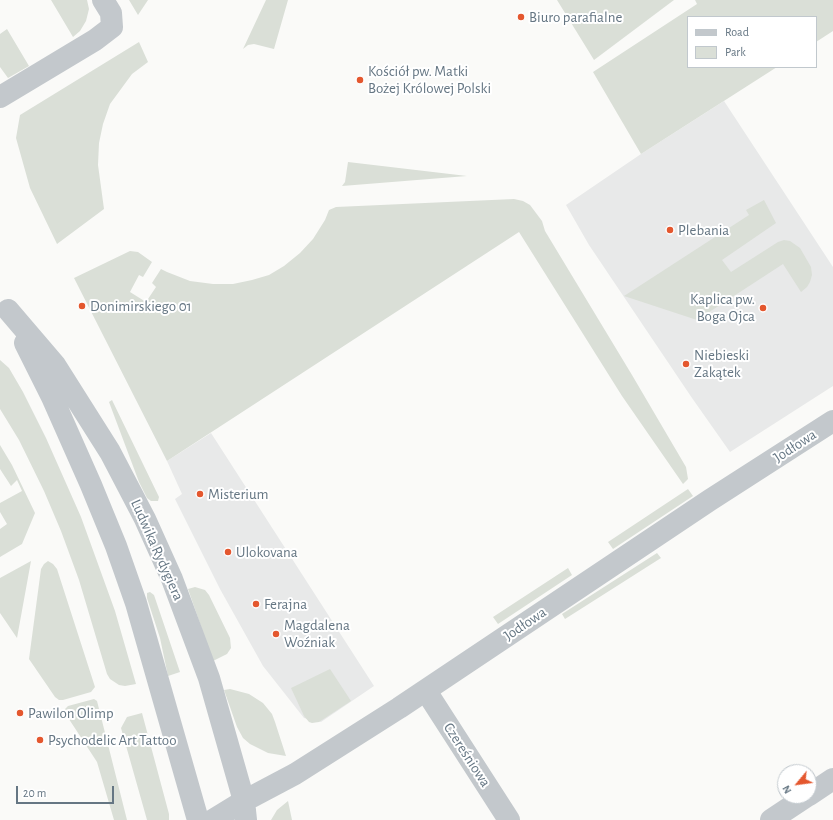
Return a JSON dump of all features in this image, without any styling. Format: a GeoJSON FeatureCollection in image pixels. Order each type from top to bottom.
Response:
{"type":"FeatureCollection","features":[{"type":"Feature","properties":{"kind":"street"},"geometry":{"type":"LineString","coordinates":[[0,97],[95,40],[112,27],[111,13],[103,0]]}},
{"type":"Feature","properties":{"kind":"street","name":"Ludwika Rydygiera"},"geometry":{"type":"LineString","coordinates":[[3,307],[55,365],[110,452],[145,519],[172,579],[209,678],[245,810]]}},
{"type":"Feature","properties":{"kind":"street","name":"Ludwika Rydygiera"},"geometry":{"type":"LineString","coordinates":[[3,307],[52,397],[116,546],[136,603],[198,820]]}},
{"type":"Feature","properties":{"kind":"street","name":"Jodłowa"},"geometry":{"type":"LineString","coordinates":[[213,820],[245,810],[295,774],[426,691],[703,505],[833,421]]}},
{"type":"Feature","properties":{"kind":"street","name":"Czereśniowa"},"geometry":{"type":"LineString","coordinates":[[426,691],[509,820]]}},
{"type":"Feature","properties":{"kind":"street"},"geometry":{"type":"LineString","coordinates":[[817,790],[833,779]]}},
{"type":"Feature","properties":{"kind":"street"},"geometry":{"type":"LineString","coordinates":[[770,820],[795,804]]}},
{"type":"Feature","properties":{"kind":"shaded area"},"geometry":{"type":"Polygon","coordinates":[[[724,101],[833,267],[833,386],[730,452],[589,245],[566,205],[641,154],[724,101]]]}},
{"type":"Feature","properties":{"kind":"shaded area"},"geometry":{"type":"Polygon","coordinates":[[[211,433],[374,686],[321,722],[304,718],[263,666],[220,589],[175,499],[182,494],[167,461],[211,433]]]}},
{"type":"Feature","properties":{"kind":"green space"},"geometry":{"type":"Polygon","coordinates":[[[51,0],[87,0],[89,9],[86,21],[80,31],[73,37],[51,0]]]}},
{"type":"Feature","properties":{"kind":"green space"},"geometry":{"type":"Polygon","coordinates":[[[129,0],[148,0],[138,15],[129,0]]]}},
{"type":"Feature","properties":{"kind":"green space"},"geometry":{"type":"Polygon","coordinates":[[[266,0],[288,0],[274,49],[254,44],[248,45],[243,49],[266,0]]]}},
{"type":"Feature","properties":{"kind":"green space"},"geometry":{"type":"Polygon","coordinates":[[[557,0],[674,0],[594,60],[557,0]]]}},
{"type":"Feature","properties":{"kind":"green space"},"geometry":{"type":"Polygon","coordinates":[[[695,0],[833,0],[833,31],[817,41],[817,16],[687,16],[687,68],[775,68],[641,154],[593,72],[697,4],[695,0]]]}},
{"type":"Feature","properties":{"kind":"green space"},"geometry":{"type":"Polygon","coordinates":[[[7,29],[29,66],[8,78],[0,67],[0,34],[7,29]]]}},
{"type":"Feature","properties":{"kind":"green space"},"geometry":{"type":"Polygon","coordinates":[[[139,42],[148,62],[132,74],[110,104],[103,124],[99,143],[98,165],[104,209],[57,244],[30,188],[16,138],[20,115],[139,42]]]}},
{"type":"Feature","properties":{"kind":"green space"},"geometry":{"type":"Polygon","coordinates":[[[348,162],[467,176],[342,186],[345,182],[348,162]]]}},
{"type":"Feature","properties":{"kind":"green space"},"geometry":{"type":"Polygon","coordinates":[[[514,199],[523,201],[530,205],[542,221],[545,231],[686,467],[688,479],[683,484],[622,396],[519,232],[167,461],[74,278],[130,251],[138,252],[152,262],[143,277],[139,275],[130,292],[146,302],[156,287],[152,283],[161,269],[190,281],[213,284],[233,284],[269,275],[284,266],[300,253],[313,239],[325,220],[329,210],[336,207],[514,199]]]}},
{"type":"Feature","properties":{"kind":"green space"},"geometry":{"type":"Polygon","coordinates":[[[764,200],[776,223],[722,260],[731,272],[778,242],[784,240],[790,241],[800,248],[811,267],[812,275],[810,282],[801,292],[783,264],[697,320],[624,296],[749,215],[746,210],[764,200]]]}},
{"type":"Feature","properties":{"kind":"green space"},"geometry":{"type":"Polygon","coordinates":[[[0,360],[9,368],[23,392],[46,438],[81,517],[115,611],[136,684],[125,686],[119,685],[110,679],[107,674],[79,580],[61,531],[44,491],[19,440],[0,409],[0,360]]]}},
{"type":"Feature","properties":{"kind":"green space"},"geometry":{"type":"Polygon","coordinates":[[[112,400],[159,497],[158,501],[151,501],[147,498],[139,482],[109,402],[112,400]]]}},
{"type":"Feature","properties":{"kind":"green space"},"geometry":{"type":"Polygon","coordinates":[[[0,445],[12,465],[35,513],[22,544],[0,557],[0,529],[7,524],[0,512],[0,503],[22,491],[17,480],[11,486],[0,469],[0,445]]]}},
{"type":"Feature","properties":{"kind":"green space"},"geometry":{"type":"Polygon","coordinates":[[[688,489],[693,496],[613,549],[608,542],[688,489]]]}},
{"type":"Feature","properties":{"kind":"green space"},"geometry":{"type":"Polygon","coordinates":[[[657,553],[661,558],[565,619],[562,614],[657,553]]]}},
{"type":"Feature","properties":{"kind":"green space"},"geometry":{"type":"Polygon","coordinates":[[[31,561],[17,638],[0,613],[0,578],[31,561]]]}},
{"type":"Feature","properties":{"kind":"green space"},"geometry":{"type":"Polygon","coordinates":[[[48,561],[57,569],[95,687],[91,692],[63,700],[59,700],[55,697],[29,659],[41,569],[48,561]]]}},
{"type":"Feature","properties":{"kind":"green space"},"geometry":{"type":"Polygon","coordinates":[[[568,568],[572,575],[498,624],[493,617],[568,568]]]}},
{"type":"Feature","properties":{"kind":"green space"},"geometry":{"type":"Polygon","coordinates":[[[195,587],[205,590],[209,595],[230,638],[231,648],[227,654],[213,661],[188,589],[195,587]]]}},
{"type":"Feature","properties":{"kind":"green space"},"geometry":{"type":"Polygon","coordinates":[[[150,592],[154,595],[180,672],[168,676],[160,638],[147,598],[147,593],[150,592]]]}},
{"type":"Feature","properties":{"kind":"green space"},"geometry":{"type":"Polygon","coordinates":[[[330,669],[351,701],[319,722],[309,722],[304,716],[291,688],[330,669]]]}},
{"type":"Feature","properties":{"kind":"green space"},"geometry":{"type":"Polygon","coordinates":[[[230,689],[249,694],[263,703],[272,714],[286,756],[268,753],[250,744],[243,738],[237,727],[224,690],[230,689]]]}},
{"type":"Feature","properties":{"kind":"green space"},"geometry":{"type":"Polygon","coordinates":[[[94,699],[97,701],[127,820],[114,820],[97,762],[65,713],[65,709],[68,706],[94,699]]]}},
{"type":"Feature","properties":{"kind":"green space"},"geometry":{"type":"Polygon","coordinates":[[[142,713],[169,814],[169,820],[147,820],[121,728],[127,717],[142,713]]]}},
{"type":"Feature","properties":{"kind":"green space"},"geometry":{"type":"Polygon","coordinates":[[[288,801],[292,820],[271,820],[277,810],[288,801]]]}},
{"type":"Feature","properties":{"kind":"place","name":"Biuro parafialne"},"geometry":{"type":"Point","coordinates":[521,17]}},
{"type":"Feature","properties":{"kind":"place","name":"Kościół pw. Matki Bożej Królowej Polski"},"geometry":{"type":"Point","coordinates":[360,80]}},
{"type":"Feature","properties":{"kind":"place","name":"Plebania"},"geometry":{"type":"Point","coordinates":[670,230]}},
{"type":"Feature","properties":{"kind":"place","name":"Donimirskiego 01"},"geometry":{"type":"Point","coordinates":[82,306]}},
{"type":"Feature","properties":{"kind":"place","name":"Kaplica pw. Boga Ojca"},"geometry":{"type":"Point","coordinates":[763,308]}},
{"type":"Feature","properties":{"kind":"place","name":"Niebieski Zakątek"},"geometry":{"type":"Point","coordinates":[686,364]}},
{"type":"Feature","properties":{"kind":"place","name":"Misterium"},"geometry":{"type":"Point","coordinates":[200,494]}},
{"type":"Feature","properties":{"kind":"place","name":"Ulokovana"},"geometry":{"type":"Point","coordinates":[228,552]}},
{"type":"Feature","properties":{"kind":"place","name":"Ferajna"},"geometry":{"type":"Point","coordinates":[256,604]}},
{"type":"Feature","properties":{"kind":"place","name":"Magdalena Woźniak"},"geometry":{"type":"Point","coordinates":[276,634]}},
{"type":"Feature","properties":{"kind":"place","name":"Pawilon Olimp"},"geometry":{"type":"Point","coordinates":[20,713]}},
{"type":"Feature","properties":{"kind":"place","name":"Psychodelic Art Tattoo"},"geometry":{"type":"Point","coordinates":[40,740]}}]}
